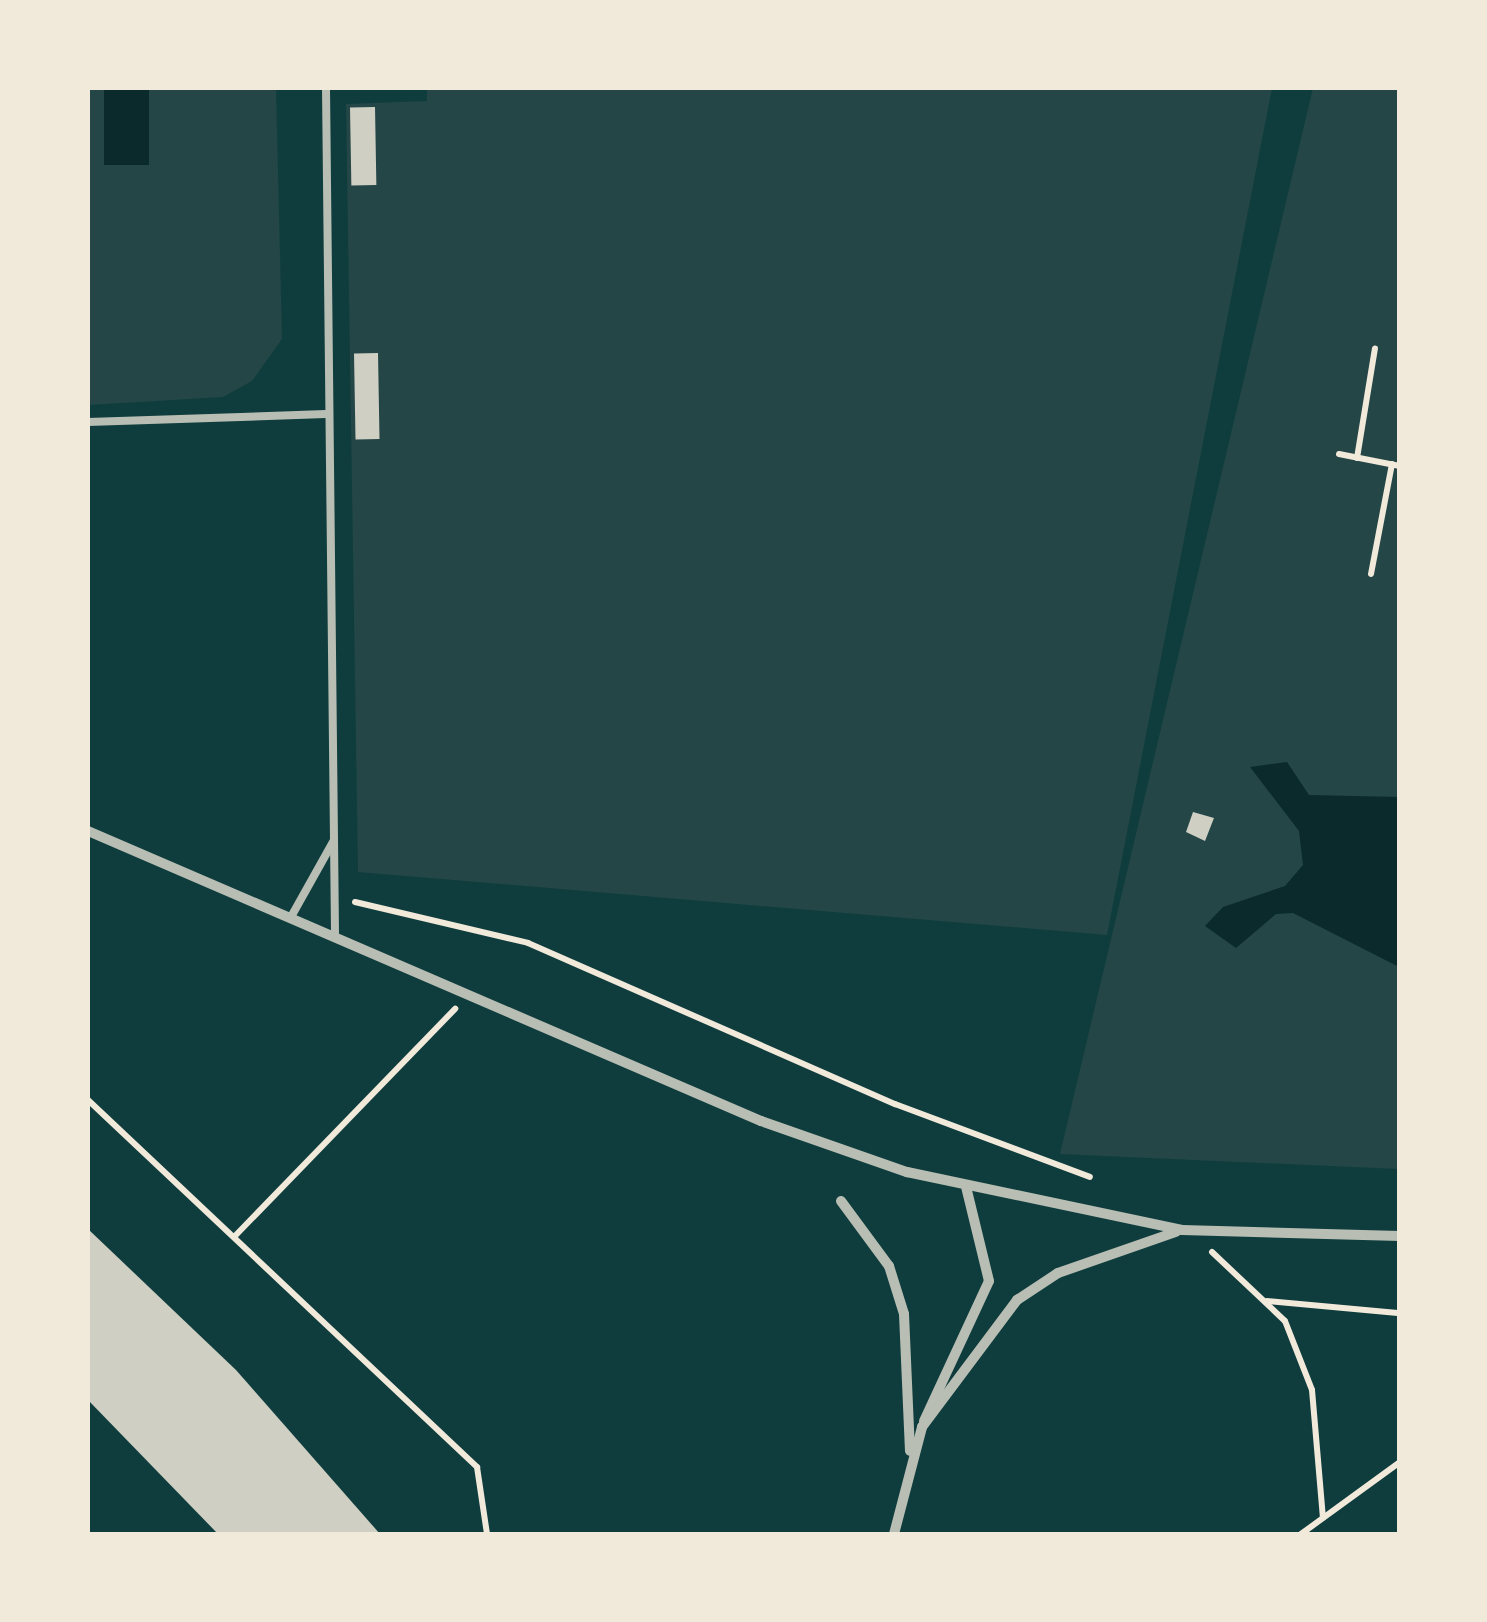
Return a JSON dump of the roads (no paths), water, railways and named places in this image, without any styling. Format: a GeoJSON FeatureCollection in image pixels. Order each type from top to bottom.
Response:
{"type":"FeatureCollection","features":[{"type":"Feature","properties":{"kind":"street"},"geometry":{"type":"LineString","coordinates":[[88,831],[782,1129],[966,1187],[1182,1230],[1400,1236]]}},
{"type":"Feature","properties":{"kind":"street"},"geometry":{"type":"LineString","coordinates":[[894,1534],[909,1462],[922,1426],[988,1281],[966,1187]]}},
{"type":"Feature","properties":{"kind":"street"},"geometry":{"type":"LineString","coordinates":[[841,1201],[889,1266],[904,1314],[909,1462]]}},
{"type":"Feature","properties":{"kind":"street"},"geometry":{"type":"LineString","coordinates":[[922,1426],[981,1341],[1036,1286],[1182,1230]]}},
{"type":"Feature","properties":{"kind":"lane"},"geometry":{"type":"LineString","coordinates":[[326,88],[326,414],[337,836],[335,936]]}},
{"type":"Feature","properties":{"kind":"lane"},"geometry":{"type":"LineString","coordinates":[[88,422],[326,414]]}},
{"type":"Feature","properties":{"kind":"lane"},"geometry":{"type":"LineString","coordinates":[[291,917],[337,836]]}}]}
